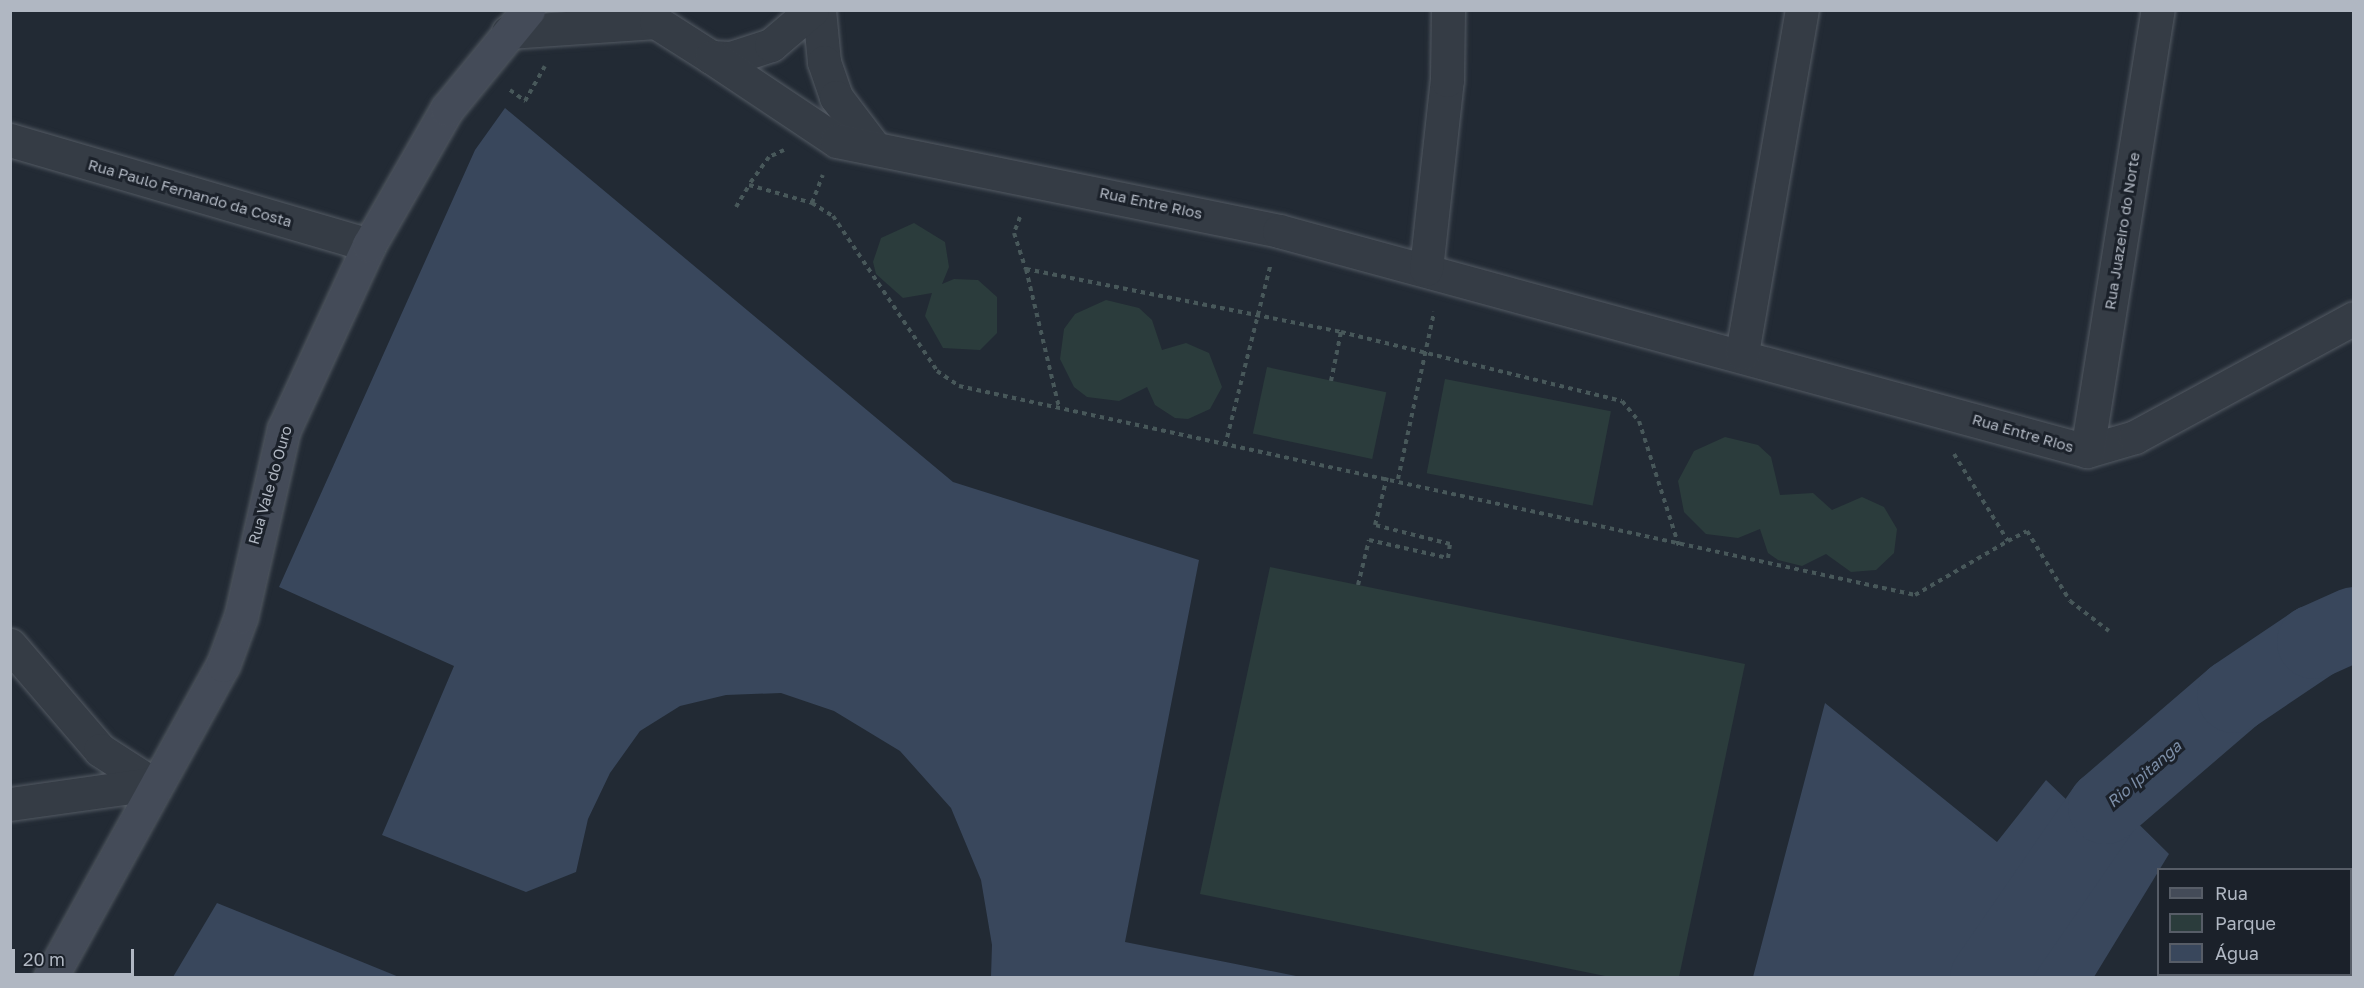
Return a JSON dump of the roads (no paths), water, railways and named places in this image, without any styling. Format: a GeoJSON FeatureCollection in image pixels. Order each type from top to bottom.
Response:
{"type":"FeatureCollection","features":[{"type":"Feature","properties":{"kind":"street","name":"Rua Entre Rios"},"geometry":{"type":"LineString","coordinates":[[590,23],[620,10]]}},
{"type":"Feature","properties":{"kind":"street"},"geometry":{"type":"LineString","coordinates":[[711,57],[732,58],[771,45],[812,10]]}},
{"type":"Feature","properties":{"kind":"street"},"geometry":{"type":"LineString","coordinates":[[819,10],[824,62],[836,97],[874,147]]}},
{"type":"Feature","properties":{"kind":"street"},"geometry":{"type":"LineString","coordinates":[[1426,269],[1447,80],[1448,10]]}},
{"type":"Feature","properties":{"kind":"street"},"geometry":{"type":"LineString","coordinates":[[1742,354],[1802,10]]}},
{"type":"Feature","properties":{"kind":"street","name":"Rua Juazeiro do Norte"},"geometry":{"type":"LineString","coordinates":[[2086,451],[2158,10]]}},
{"type":"Feature","properties":{"kind":"street","name":"Rua Entre Rios"},"geometry":{"type":"LineString","coordinates":[[518,21],[656,22],[837,141],[1279,231],[1742,354],[2086,451],[2135,437],[2354,318]]}},
{"type":"Feature","properties":{"kind":"street","name":"Rua Vale do Ouro"},"geometry":{"type":"LineString","coordinates":[[50,978],[153,784],[223,665],[241,616],[284,429],[369,245],[447,109],[478,65],[518,21]]}},
{"type":"Feature","properties":{"kind":"street","name":"Rua Paulo Fernando da Costa"},"geometry":{"type":"LineString","coordinates":[[10,140],[369,245]]}},
{"type":"Feature","properties":{"kind":"street"},"geometry":{"type":"LineString","coordinates":[[10,645],[99,750],[153,784]]}},
{"type":"Feature","properties":{"kind":"street"},"geometry":{"type":"LineString","coordinates":[[10,804],[153,784]]}},
{"type":"Feature","properties":{"kind":"water"},"geometry":{"type":"Polygon","coordinates":[[[505,108],[953,482],[1199,560],[1125,942],[1301,977],[991,977],[992,945],[981,880],[951,808],[900,751],[834,711],[781,693],[726,695],[680,706],[640,731],[610,773],[588,819],[576,872],[526,892],[382,835],[454,666],[279,587],[475,150],[505,108]]]}},
{"type":"Feature","properties":{"kind":"water"},"geometry":{"type":"Polygon","coordinates":[[[1825,703],[1997,842],[2046,780],[2071,804],[2093,779],[2169,854],[2160,868],[2157,868],[2157,874],[2094,977],[1753,977],[1825,703]]]}},
{"type":"Feature","properties":{"kind":"water"},"geometry":{"type":"Polygon","coordinates":[[[217,903],[399,977],[173,977],[217,903]]]}},
{"type":"Feature","properties":{"kind":"waterway","name":"Rio Ipitanga"},"geometry":{"type":"LineString","coordinates":[[1987,978],[2105,807],[2234,696],[2314,642],[2354,624]]}}]}
